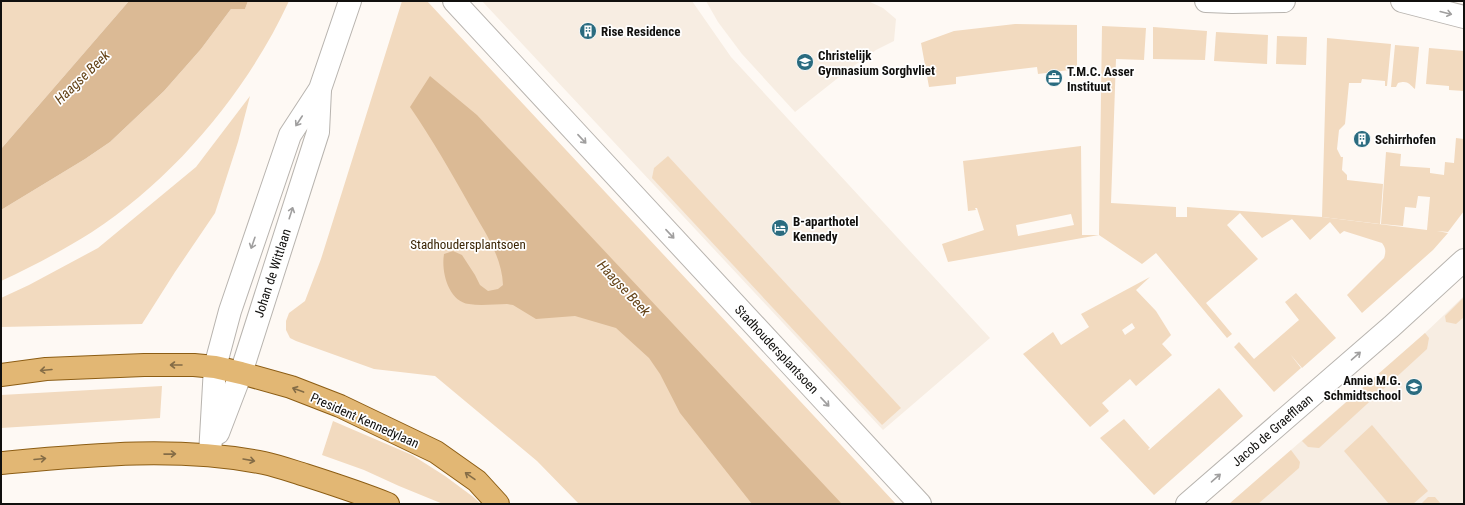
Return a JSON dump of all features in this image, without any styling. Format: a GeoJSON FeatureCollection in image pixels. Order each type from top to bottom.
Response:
{"type":"FeatureCollection","features":[{"type":"Feature","properties":{"kind":"main road"},"geometry":{"type":"LineString","coordinates":[[1,375],[46,369],[144,365],[194,364],[215,367]]}},
{"type":"Feature","properties":{"kind":"main road","name":"President Kennedylaan"},"geometry":{"type":"LineString","coordinates":[[215,367],[291,387],[340,406],[436,452],[477,481],[498,504]]}},
{"type":"Feature","properties":{"kind":"main road"},"geometry":{"type":"LineString","coordinates":[[1,463],[66,457],[184,453],[210,455],[266,463],[354,491],[388,504]]}},
{"type":"Feature","properties":{"kind":"street","name":"Johan de Wittlaan"},"geometry":{"type":"LineString","coordinates":[[210,455],[215,367],[232,304],[290,135],[320,89],[350,1]]}},
{"type":"Feature","properties":{"kind":"street","name":"Stadhoudersplantsoen"},"geometry":{"type":"LineString","coordinates":[[454,1],[920,504]]}},
{"type":"Feature","properties":{"kind":"street"},"geometry":{"type":"LineString","coordinates":[[1206,1],[1284,1]]}},
{"type":"Feature","properties":{"kind":"street"},"geometry":{"type":"LineString","coordinates":[[1402,1],[1464,17]]}},
{"type":"Feature","properties":{"kind":"street","name":"Johan de Wittlaan"},"geometry":{"type":"LineString","coordinates":[[210,455],[240,373],[318,132],[320,89]]}},
{"type":"Feature","properties":{"kind":"street","name":"Jacob de Graefflaan"},"geometry":{"type":"LineString","coordinates":[[1187,504],[1392,326],[1464,260]]}},
{"type":"Feature","properties":{"kind":"shaded area"},"geometry":{"type":"Polygon","coordinates":[[[482,1],[692,1],[731,57],[990,338],[883,430],[482,1]]]}},
{"type":"Feature","properties":{"kind":"shaded area","name":"Christelijk Gymnasium Sorghvliet"},"geometry":{"type":"Polygon","coordinates":[[[706,1],[868,1],[883,8],[896,19],[894,41],[876,50],[848,70],[795,112],[742,54],[718,22],[706,1]]]}},
{"type":"Feature","properties":{"kind":"shaded area","name":"Annie M.G. Schmidtschool"},"geometry":{"type":"Polygon","coordinates":[[[1464,296],[1464,504],[1229,504],[1423,335],[1464,296]]]}},
{"type":"Feature","properties":{"kind":"green space"},"geometry":{"type":"Polygon","coordinates":[[[1,1],[129,1],[1,149],[1,1]]]}},
{"type":"Feature","properties":{"kind":"green space"},"geometry":{"type":"Polygon","coordinates":[[[248,1],[289,1],[253,67],[231,99],[206,130],[180,159],[152,186],[123,210],[92,232],[70,245],[1,281],[1,210],[110,142],[164,91],[201,49],[231,9],[245,9],[248,1]]]}},
{"type":"Feature","properties":{"kind":"green space","name":"Stadhoudersplantsoen"},"geometry":{"type":"Polygon","coordinates":[[[402,1],[427,1],[896,504],[579,504],[537,461],[435,376],[374,369],[290,338],[286,330],[286,321],[289,313],[305,301],[321,259],[402,1]]]}},
{"type":"Feature","properties":{"kind":"green space"},"geometry":{"type":"Polygon","coordinates":[[[1015,24],[1077,25],[1077,69],[1038,74],[1037,67],[956,77],[956,84],[929,87],[921,43],[954,31],[1015,24]]]}},
{"type":"Feature","properties":{"kind":"green space"},"geometry":{"type":"Polygon","coordinates":[[[1102,26],[1146,28],[1144,60],[1116,59],[1111,203],[1176,207],[1176,217],[1187,217],[1187,207],[1322,217],[1427,230],[1430,197],[1418,196],[1416,208],[1405,207],[1403,226],[1381,224],[1386,152],[1401,154],[1400,166],[1430,168],[1430,173],[1444,175],[1445,162],[1454,163],[1456,138],[1464,139],[1464,211],[1448,232],[1437,231],[1448,233],[1433,250],[1362,313],[1347,295],[1384,258],[1385,248],[1382,243],[1344,231],[1340,234],[1330,222],[1310,240],[1292,219],[1262,238],[1240,213],[1227,225],[1258,259],[1206,303],[1232,334],[1227,338],[1156,253],[1142,264],[1099,235],[1102,26]]]}},
{"type":"Feature","properties":{"kind":"green space"},"geometry":{"type":"Polygon","coordinates":[[[1153,27],[1207,31],[1205,60],[1153,59],[1153,27]]]}},
{"type":"Feature","properties":{"kind":"green space"},"geometry":{"type":"Polygon","coordinates":[[[1216,32],[1268,35],[1267,64],[1214,61],[1216,32]]]}},
{"type":"Feature","properties":{"kind":"green space"},"geometry":{"type":"Polygon","coordinates":[[[1277,36],[1307,37],[1306,65],[1276,64],[1277,36]]]}},
{"type":"Feature","properties":{"kind":"green space"},"geometry":{"type":"Polygon","coordinates":[[[1327,38],[1391,44],[1387,86],[1385,86],[1385,81],[1362,79],[1361,83],[1349,83],[1345,124],[1339,130],[1337,149],[1341,157],[1343,157],[1342,170],[1347,175],[1347,180],[1383,184],[1380,224],[1322,217],[1327,38]]]}},
{"type":"Feature","properties":{"kind":"green space"},"geometry":{"type":"Polygon","coordinates":[[[1395,45],[1419,47],[1415,89],[1408,83],[1404,82],[1398,83],[1396,87],[1391,87],[1395,45]]]}},
{"type":"Feature","properties":{"kind":"green space"},"geometry":{"type":"Polygon","coordinates":[[[1429,48],[1464,51],[1464,91],[1449,90],[1449,86],[1426,84],[1429,48]]]}},
{"type":"Feature","properties":{"kind":"green space"},"geometry":{"type":"Polygon","coordinates":[[[250,96],[238,142],[215,213],[142,324],[1,327],[1,298],[29,285],[98,248],[196,167],[250,96]]]}},
{"type":"Feature","properties":{"kind":"green space"},"geometry":{"type":"Polygon","coordinates":[[[1081,146],[1082,235],[1099,235],[948,262],[942,244],[984,230],[977,208],[975,208],[976,210],[968,211],[963,161],[1081,146]],[[1071,214],[1016,225],[1018,236],[1074,225],[1071,214]]]}},
{"type":"Feature","properties":{"kind":"green space"},"geometry":{"type":"Polygon","coordinates":[[[668,156],[901,408],[882,425],[652,178],[654,168],[668,156]]]}},
{"type":"Feature","properties":{"kind":"green space"},"geometry":{"type":"Polygon","coordinates":[[[1150,277],[1136,290],[1156,311],[1171,335],[1162,344],[1172,355],[1136,386],[1130,379],[1102,403],[1109,411],[1090,427],[1023,354],[1053,332],[1061,345],[1089,327],[1081,314],[1150,277]],[[1132,323],[1122,330],[1125,335],[1135,328],[1132,323]]]}},
{"type":"Feature","properties":{"kind":"green space"},"geometry":{"type":"Polygon","coordinates":[[[1296,293],[1336,338],[1302,368],[1290,354],[1301,368],[1274,392],[1234,347],[1239,342],[1254,359],[1299,320],[1285,302],[1296,293]]]}},
{"type":"Feature","properties":{"kind":"green space"},"geometry":{"type":"Polygon","coordinates":[[[1464,297],[1464,317],[1456,324],[1446,322],[1445,316],[1464,297]]]}},
{"type":"Feature","properties":{"kind":"green space"},"geometry":{"type":"Polygon","coordinates":[[[1425,333],[1429,338],[1427,349],[1319,448],[1308,447],[1302,441],[1425,333]]]}},
{"type":"Feature","properties":{"kind":"green space"},"geometry":{"type":"Polygon","coordinates":[[[162,386],[160,418],[1,428],[1,395],[162,386]]]}},
{"type":"Feature","properties":{"kind":"green space"},"geometry":{"type":"Polygon","coordinates":[[[1219,388],[1243,416],[1154,495],[1100,438],[1124,419],[1150,448],[1148,449],[1149,450],[1219,388]]]}},
{"type":"Feature","properties":{"kind":"green space"},"geometry":{"type":"Polygon","coordinates":[[[333,421],[412,455],[445,476],[481,504],[443,504],[364,470],[322,455],[333,421]]]}},
{"type":"Feature","properties":{"kind":"green space"},"geometry":{"type":"Polygon","coordinates":[[[1372,425],[1428,491],[1413,504],[1389,504],[1344,451],[1372,425]]]}},
{"type":"Feature","properties":{"kind":"green space"},"geometry":{"type":"Polygon","coordinates":[[[1291,450],[1300,462],[1299,468],[1258,504],[1229,504],[1291,450]]]}},
{"type":"Feature","properties":{"kind":"green space"},"geometry":{"type":"Polygon","coordinates":[[[1428,497],[1435,497],[1441,504],[1421,504],[1428,497]]]}},
{"type":"Feature","properties":{"kind":"water","name":"Haagse Beek"},"geometry":{"type":"Polygon","coordinates":[[[129,1],[248,1],[245,9],[231,9],[201,49],[164,91],[110,142],[1,210],[1,149],[129,1]]]}},
{"type":"Feature","properties":{"kind":"water","name":"Haagse Beek"},"geometry":{"type":"Polygon","coordinates":[[[430,76],[477,115],[842,504],[752,504],[680,413],[660,374],[649,358],[616,328],[575,316],[536,319],[513,305],[469,304],[462,302],[456,297],[451,291],[445,276],[443,261],[444,254],[453,251],[462,255],[480,285],[488,291],[498,289],[503,285],[502,274],[496,254],[486,234],[441,156],[410,107],[430,76]]]}},
{"type":"Feature","properties":{"kind":"place","name":"Rise Residence"},"geometry":{"type":"Point","coordinates":[588,31]}},
{"type":"Feature","properties":{"kind":"place","name":"Christelijk Gymnasium Sorghvliet"},"geometry":{"type":"Point","coordinates":[805,62]}},
{"type":"Feature","properties":{"kind":"place","name":"T.M.C. Asser Instituut"},"geometry":{"type":"Point","coordinates":[1054,78]}},
{"type":"Feature","properties":{"kind":"place","name":"Schirrhofen"},"geometry":{"type":"Point","coordinates":[1362,139]}},
{"type":"Feature","properties":{"kind":"place","name":"B-aparthotel Kennedy"},"geometry":{"type":"Point","coordinates":[780,228]}},
{"type":"Feature","properties":{"kind":"place","name":"Annie M.G. Schmidtschool"},"geometry":{"type":"Point","coordinates":[1414,387]}}]}
